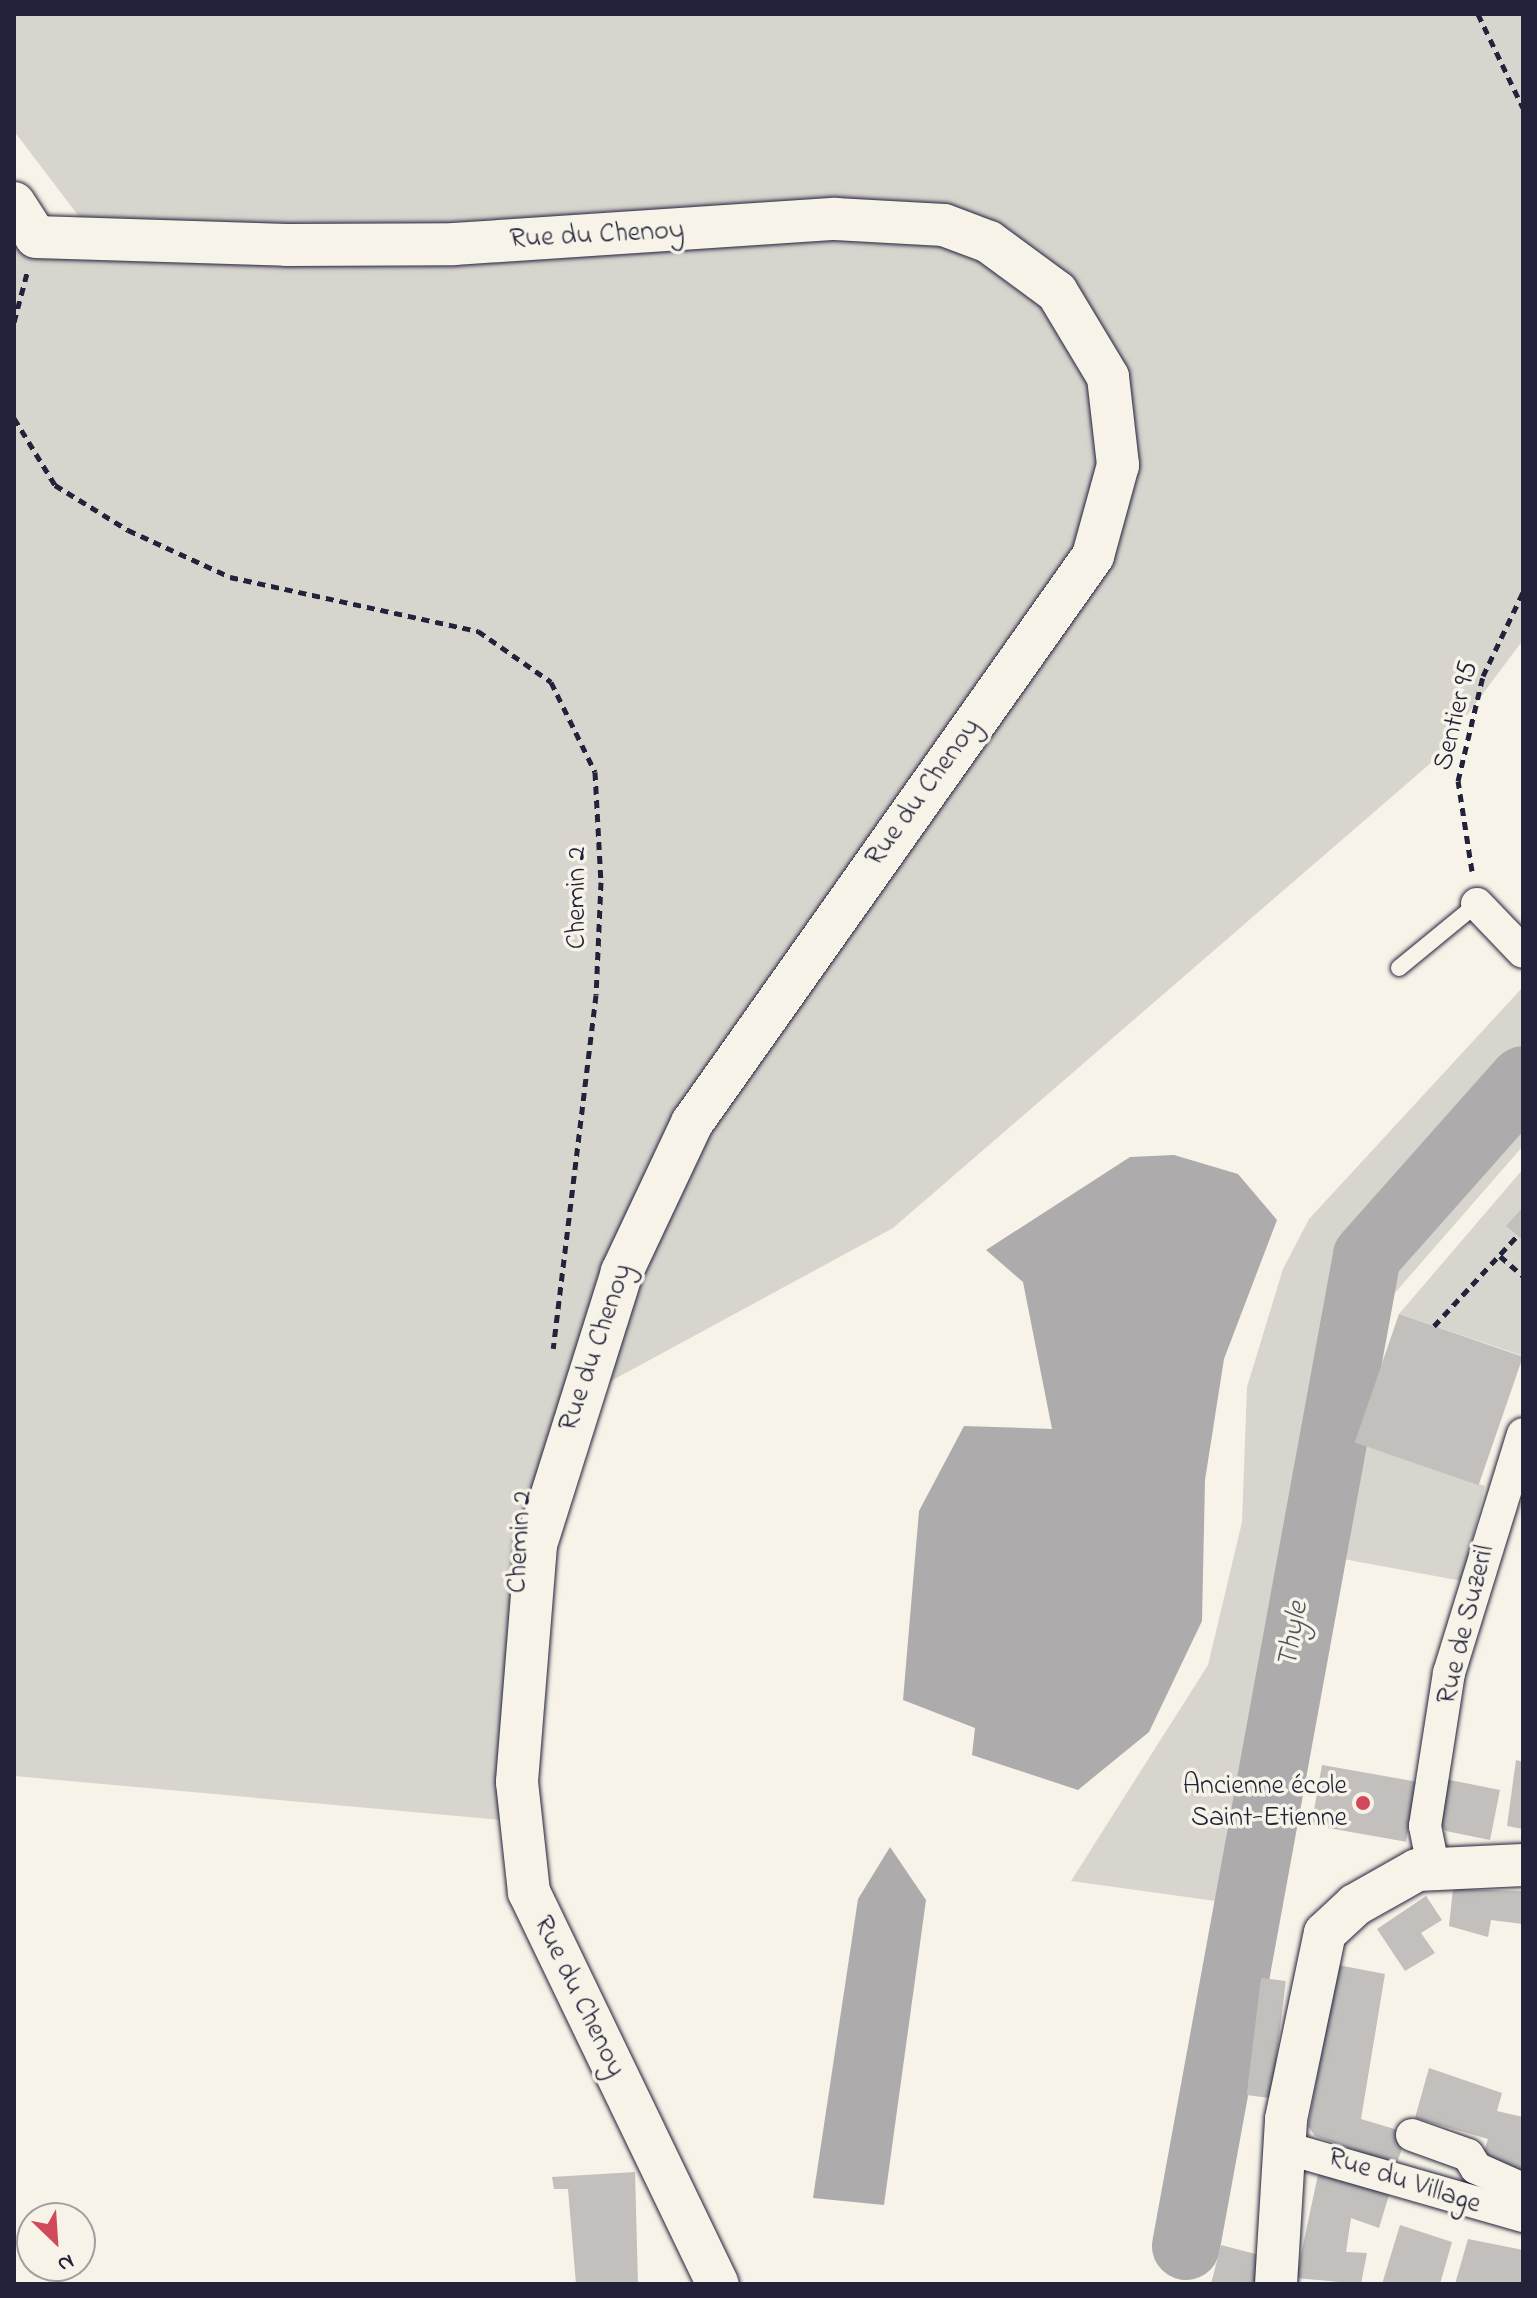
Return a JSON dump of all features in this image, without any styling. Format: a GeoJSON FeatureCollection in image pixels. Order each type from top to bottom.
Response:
{"type":"FeatureCollection","features":[{"type":"Feature","properties":{"kind":"street","name":"Rue du Chenoy"},"geometry":{"type":"LineString","coordinates":[[21,226],[439,244],[835,219],[944,225],[989,242],[1057,292],[1108,377],[1118,465],[1093,556],[692,1123],[622,1272],[536,1545],[517,1769],[529,1892],[718,2284]]}},
{"type":"Feature","properties":{"kind":"street"},"geometry":{"type":"LineString","coordinates":[[1477,904],[1523,952]]}},
{"type":"Feature","properties":{"kind":"street","name":"Rue de Suzeril"},"geometry":{"type":"LineString","coordinates":[[1433,1866],[1425,1826],[1449,1673],[1523,1434]]}},
{"type":"Feature","properties":{"kind":"street"},"geometry":{"type":"LineString","coordinates":[[1276,2284],[1286,2148],[1325,1933],[1397,1878],[1433,1866],[1523,1865]]}},
{"type":"Feature","properties":{"kind":"street"},"geometry":{"type":"LineString","coordinates":[[1412,2135],[1468,2155],[1476,2168],[1523,2189]]}},
{"type":"Feature","properties":{"kind":"street","name":"Rue du Village"},"geometry":{"type":"LineString","coordinates":[[1286,2148],[1523,2216]]}},
{"type":"Feature","properties":{"kind":"lane"},"geometry":{"type":"LineString","coordinates":[[1399,968],[1477,904]]}},
{"type":"Feature","properties":{"kind":"path"},"geometry":{"type":"LineString","coordinates":[[1478,14],[1523,108]]}},
{"type":"Feature","properties":{"kind":"path"},"geometry":{"type":"LineString","coordinates":[[14,322],[21,226]]}},
{"type":"Feature","properties":{"kind":"path","name":"Chemin 2"},"geometry":{"type":"LineString","coordinates":[[14,418],[55,485],[128,530],[230,577],[478,631],[551,682],[595,772],[601,882],[596,995],[551,1366]]}},
{"type":"Feature","properties":{"kind":"path","name":"Sentier 95"},"geometry":{"type":"LineString","coordinates":[[1477,904],[1458,781],[1483,676],[1523,592]]}},
{"type":"Feature","properties":{"kind":"path"},"geometry":{"type":"LineString","coordinates":[[1434,1326],[1518,1235]]}},
{"type":"Feature","properties":{"kind":"path"},"geometry":{"type":"LineString","coordinates":[[1500,1255],[1523,1276]]}},
{"type":"Feature","properties":{"kind":"shaded area"},"geometry":{"type":"Polygon","coordinates":[[[14,14],[1523,14],[1523,640],[1432,762],[893,1228],[585,1395],[512,1643],[512,1821],[14,1776],[14,235],[93,235],[14,131],[14,14]]]}},
{"type":"Feature","properties":{"kind":"shaded area"},"geometry":{"type":"Polygon","coordinates":[[[1523,987],[1523,1146],[1387,1302],[1327,1481],[1266,1908],[1071,1881],[1208,1665],[1242,1522],[1247,1387],[1283,1269],[1309,1219],[1523,987]]]}},
{"type":"Feature","properties":{"kind":"shaded area"},"geometry":{"type":"Polygon","coordinates":[[[1174,1155],[1238,1174],[1277,1220],[1224,1359],[1205,1480],[1202,1621],[1149,1732],[1078,1790],[972,1755],[975,1728],[903,1700],[919,1511],[964,1426],[1052,1429],[1023,1282],[986,1250],[1130,1157],[1174,1155]]]}},
{"type":"Feature","properties":{"kind":"shaded area"},"geometry":{"type":"Polygon","coordinates":[[[1523,1169],[1523,1356],[1399,1314],[1523,1169]]]}},
{"type":"Feature","properties":{"kind":"shaded area"},"geometry":{"type":"Polygon","coordinates":[[[1356,1443],[1485,1486],[1462,1581],[1338,1558],[1356,1443]]]}},
{"type":"Feature","properties":{"kind":"shaded area"},"geometry":{"type":"Polygon","coordinates":[[[890,1847],[926,1900],[884,2205],[813,2198],[858,1899],[890,1847]]]}},
{"type":"Feature","properties":{"kind":"building"},"geometry":{"type":"Polygon","coordinates":[[[1523,1207],[1523,1240],[1506,1226],[1523,1207]]]}},
{"type":"Feature","properties":{"kind":"building"},"geometry":{"type":"Polygon","coordinates":[[[1399,1314],[1523,1357],[1479,1485],[1355,1443],[1399,1314]]]}},
{"type":"Feature","properties":{"kind":"building"},"geometry":{"type":"Polygon","coordinates":[[[1516,1760],[1523,1762],[1523,1829],[1507,1826],[1516,1760]]]}},
{"type":"Feature","properties":{"kind":"building","name":"Ancienne école Saint-Etienne"},"geometry":{"type":"Polygon","coordinates":[[[1322,1765],[1417,1782],[1406,1842],[1311,1825],[1322,1765]]]}},
{"type":"Feature","properties":{"kind":"building"},"geometry":{"type":"Polygon","coordinates":[[[1445,1779],[1500,1790],[1490,1840],[1446,1831],[1438,1821],[1445,1779]]]}},
{"type":"Feature","properties":{"kind":"building"},"geometry":{"type":"Polygon","coordinates":[[[1453,1889],[1523,1891],[1523,1924],[1491,1920],[1488,1937],[1449,1926],[1453,1889]]]}},
{"type":"Feature","properties":{"kind":"building"},"geometry":{"type":"Polygon","coordinates":[[[1426,1896],[1442,1920],[1421,1933],[1435,1953],[1405,1971],[1377,1929],[1426,1896]]]}},
{"type":"Feature","properties":{"kind":"building"},"geometry":{"type":"Polygon","coordinates":[[[1338,1965],[1385,1974],[1361,2119],[1408,2133],[1396,2165],[1315,2136],[1308,2126],[1338,1965]]]}},
{"type":"Feature","properties":{"kind":"building"},"geometry":{"type":"Polygon","coordinates":[[[1261,1978],[1286,1981],[1271,2098],[1247,2095],[1261,1978]]]}},
{"type":"Feature","properties":{"kind":"building"},"geometry":{"type":"Polygon","coordinates":[[[1429,2068],[1502,2093],[1497,2111],[1523,2117],[1523,2172],[1483,2155],[1488,2139],[1415,2118],[1429,2068]]]}},
{"type":"Feature","properties":{"kind":"building"},"geometry":{"type":"Polygon","coordinates":[[[1319,2170],[1389,2195],[1379,2228],[1351,2218],[1346,2252],[1367,2253],[1361,2284],[1296,2278],[1319,2170]]]}},
{"type":"Feature","properties":{"kind":"building"},"geometry":{"type":"Polygon","coordinates":[[[635,2172],[638,2284],[576,2284],[568,2189],[554,2189],[552,2177],[635,2172]]]}},
{"type":"Feature","properties":{"kind":"building"},"geometry":{"type":"Polygon","coordinates":[[[1400,2225],[1452,2242],[1440,2284],[1382,2284],[1400,2225]]]}},
{"type":"Feature","properties":{"kind":"building"},"geometry":{"type":"Polygon","coordinates":[[[1468,2239],[1523,2250],[1523,2284],[1455,2284],[1468,2239]]]}},
{"type":"Feature","properties":{"kind":"building"},"geometry":{"type":"Polygon","coordinates":[[[1221,2245],[1263,2256],[1256,2284],[1211,2284],[1221,2245]]]}},
{"type":"Feature","properties":{"kind":"waterway","name":"Thyle"},"geometry":{"type":"LineString","coordinates":[[1186,2246],[1367,1256],[1523,1080]]}},
{"type":"Feature","properties":{"kind":"place","name":"Ancienne école Saint-Etienne"},"geometry":{"type":"Point","coordinates":[1363,1803]}}]}
